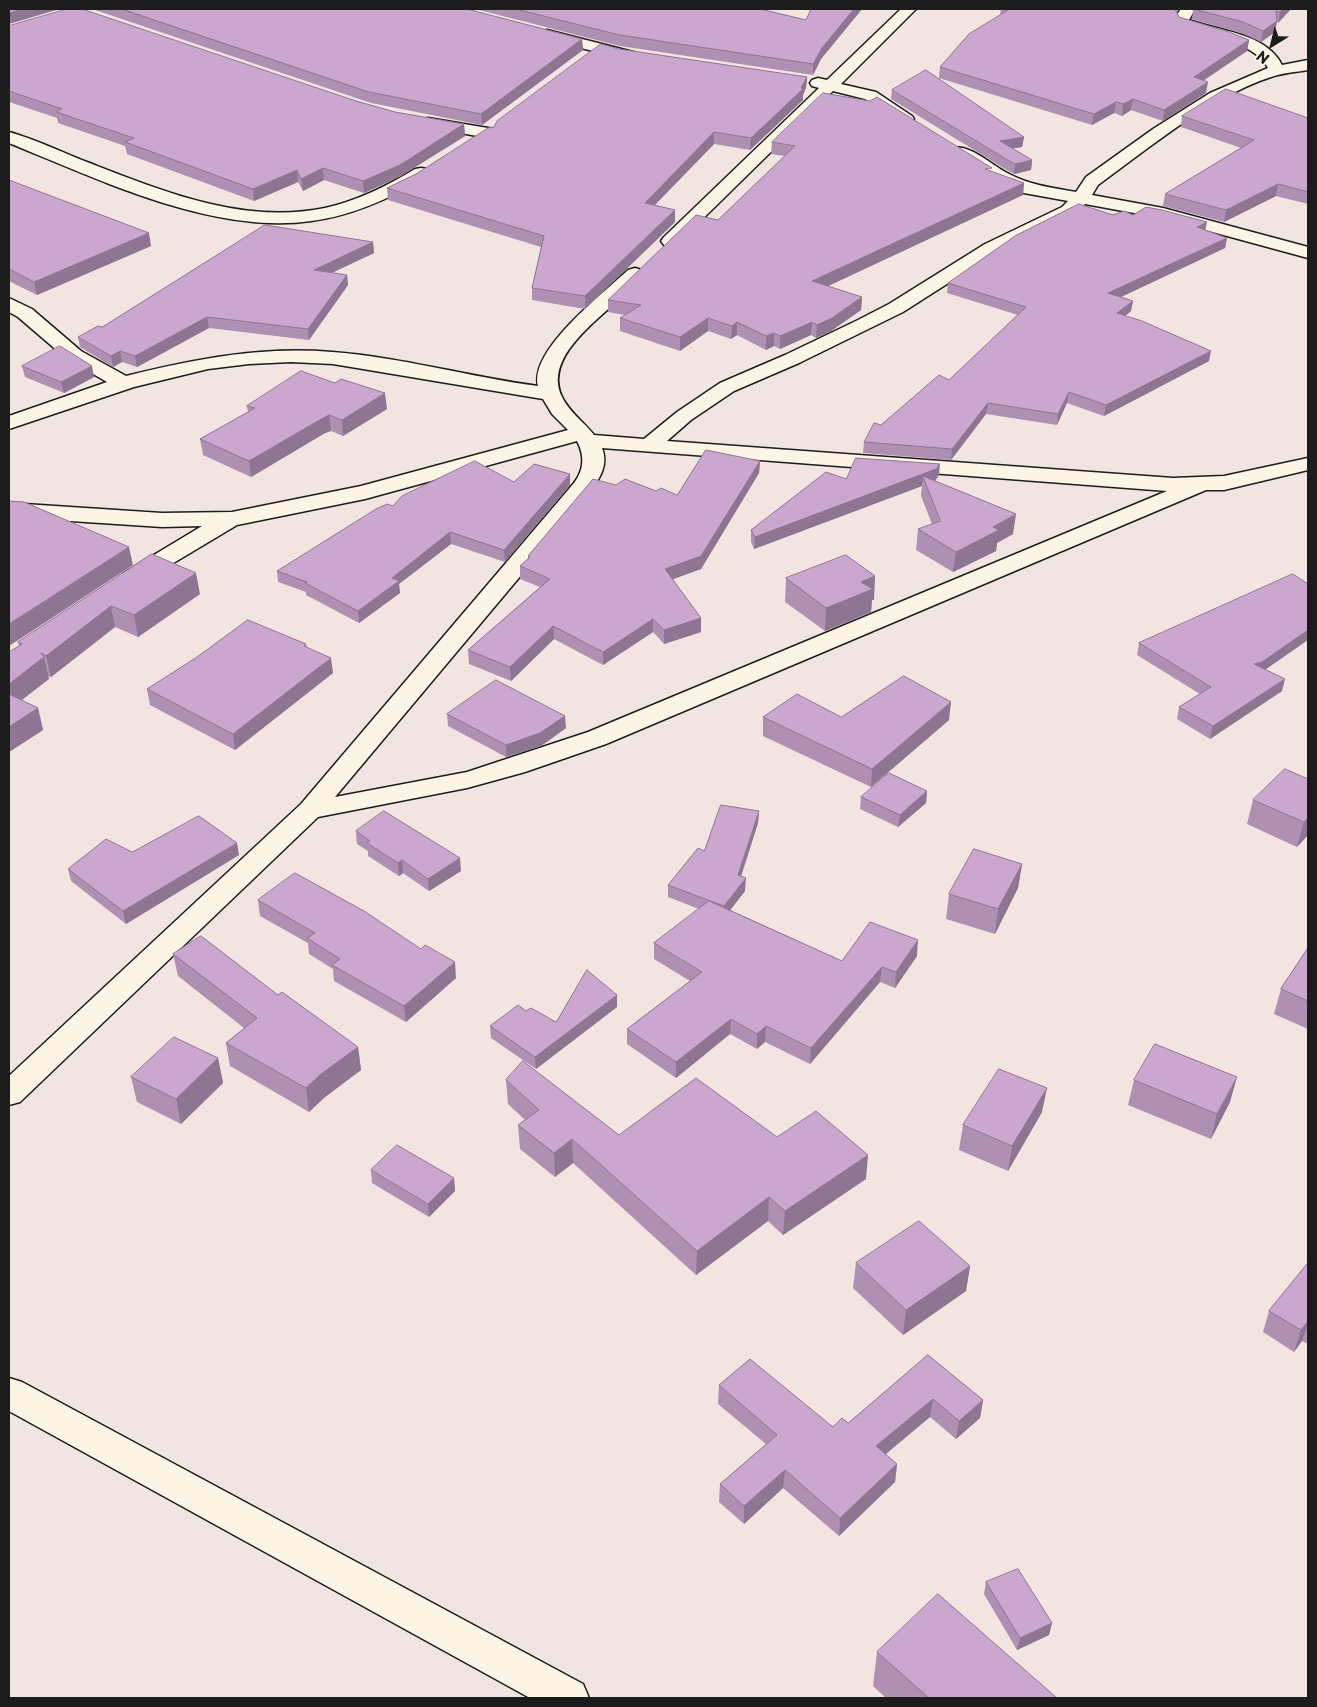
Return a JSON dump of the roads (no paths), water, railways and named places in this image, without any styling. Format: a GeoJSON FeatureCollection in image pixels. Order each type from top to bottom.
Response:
{"type":"FeatureCollection","features":[{"type":"Feature","properties":{"kind":"street"},"geometry":{"type":"LineString","coordinates":[[888,9],[908,10]]}},
{"type":"Feature","properties":{"kind":"street"},"geometry":{"type":"LineString","coordinates":[[1188,9],[1181,19],[1184,23],[1256,47],[1275,62],[1277,70]]}},
{"type":"Feature","properties":{"kind":"street"},"geometry":{"type":"LineString","coordinates":[[659,251],[908,10]]}},
{"type":"Feature","properties":{"kind":"street"},"geometry":{"type":"LineString","coordinates":[[534,31],[597,48],[647,58]]}},
{"type":"Feature","properties":{"kind":"street"},"geometry":{"type":"LineString","coordinates":[[582,61],[597,48]]}},
{"type":"Feature","properties":{"kind":"street"},"geometry":{"type":"LineString","coordinates":[[649,445],[684,416],[727,387],[792,359],[873,320],[992,248],[1068,211],[1092,181],[1159,133],[1236,86],[1277,70],[1308,65]]}},
{"type":"Feature","properties":{"kind":"street"},"geometry":{"type":"LineString","coordinates":[[803,81],[832,85],[870,95],[924,130]]}},
{"type":"Feature","properties":{"kind":"street"},"geometry":{"type":"LineString","coordinates":[[411,120],[488,133]]}},
{"type":"Feature","properties":{"kind":"street"},"geometry":{"type":"LineString","coordinates":[[463,148],[504,121]]}},
{"type":"Feature","properties":{"kind":"street"},"geometry":{"type":"LineString","coordinates":[[9,137],[181,202],[224,213],[252,217],[302,217],[342,209],[386,193],[439,162]]}},
{"type":"Feature","properties":{"kind":"street"},"geometry":{"type":"LineString","coordinates":[[947,144],[1015,184],[1042,192],[1163,213],[1308,253]]}},
{"type":"Feature","properties":{"kind":"street"},"geometry":{"type":"LineString","coordinates":[[9,1094],[310,810],[582,488],[593,470],[595,454],[586,437],[556,406],[549,394],[546,380],[549,364],[565,341],[644,265]]}},
{"type":"Feature","properties":{"kind":"street"},"geometry":{"type":"LineString","coordinates":[[9,304],[25,313],[74,355],[123,383]]}},
{"type":"Feature","properties":{"kind":"street"},"geometry":{"type":"LineString","coordinates":[[9,423],[123,383],[172,371],[231,360],[300,356],[372,364],[508,389],[549,394]]}},
{"type":"Feature","properties":{"kind":"street"},"geometry":{"type":"LineString","coordinates":[[9,510],[162,520],[232,520],[365,492],[586,437],[649,445],[1165,485],[1200,485],[1258,476],[1308,464]]}},
{"type":"Feature","properties":{"kind":"street"},"geometry":{"type":"LineString","coordinates":[[310,810],[421,790],[469,779],[597,738],[1200,485]]}},
{"type":"Feature","properties":{"kind":"street"},"geometry":{"type":"LineString","coordinates":[[111,592],[184,546],[232,520]]}},
{"type":"Feature","properties":{"kind":"street"},"geometry":{"type":"LineString","coordinates":[[9,1393],[569,1698]]}}]}
